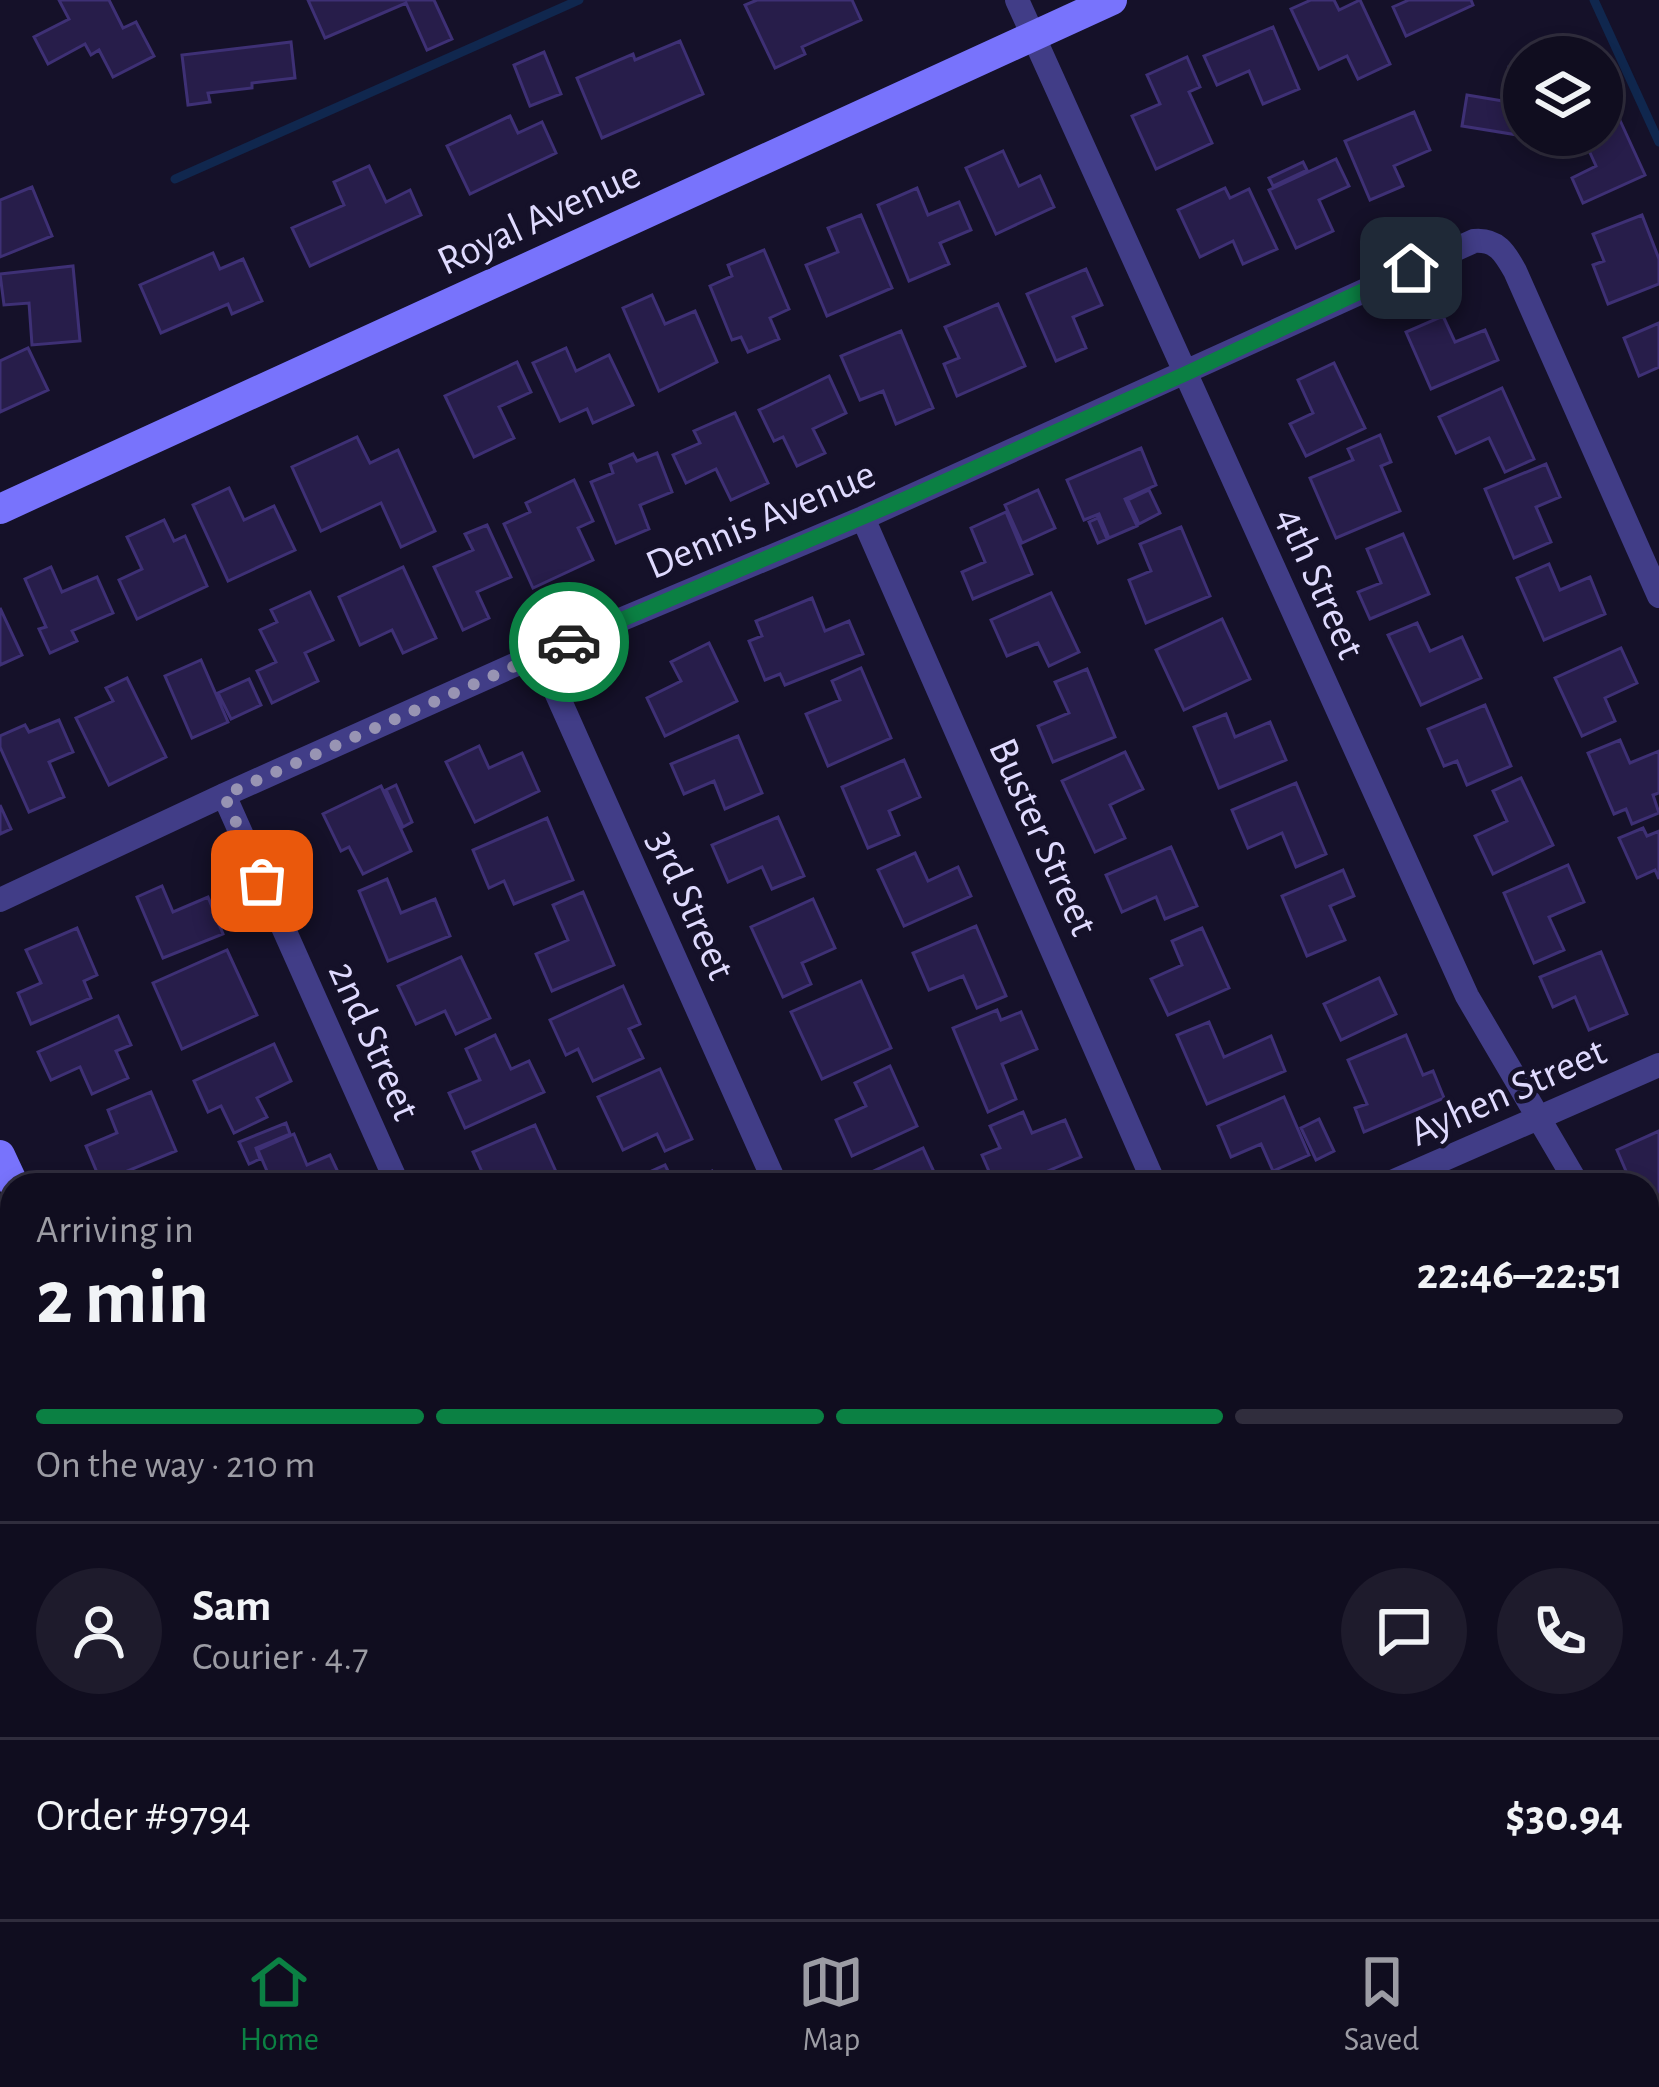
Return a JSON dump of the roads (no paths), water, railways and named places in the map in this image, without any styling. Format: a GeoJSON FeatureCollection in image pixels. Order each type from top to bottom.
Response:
{"type":"FeatureCollection","features":[{"type":"Feature","properties":{"kind":"main road","name":"Royal Avenue"},"geometry":{"type":"LineString","coordinates":[[0,509],[1112,0]]}},
{"type":"Feature","properties":{"kind":"street","name":"4th Street"},"geometry":{"type":"LineString","coordinates":[[1017,0],[1466,996],[1571,1173]]}},
{"type":"Feature","properties":{"kind":"street","name":"Dennis Avenue"},"geometry":{"type":"LineString","coordinates":[[0,900],[539,654],[863,518],[1474,241],[1486,240],[1503,250],[1515,271],[1659,596]]}},
{"type":"Feature","properties":{"kind":"street","name":"Buster Street"},"geometry":{"type":"LineString","coordinates":[[863,518],[1150,1173]]}},
{"type":"Feature","properties":{"kind":"street","name":"3rd Street"},"geometry":{"type":"LineString","coordinates":[[539,654],[771,1173]]}},
{"type":"Feature","properties":{"kind":"street","name":"2nd Street"},"geometry":{"type":"LineString","coordinates":[[224,795],[393,1173]]}},
{"type":"Feature","properties":{"kind":"street","name":"Ayhen Street"},"geometry":{"type":"LineString","coordinates":[[1413,1173],[1659,1065]]}},
{"type":"Feature","properties":{"kind":"waterway"},"geometry":{"type":"LineString","coordinates":[[175,179],[579,0]]}},
{"type":"Feature","properties":{"kind":"waterway"},"geometry":{"type":"LineString","coordinates":[[1594,0],[1659,142]]}}]}
